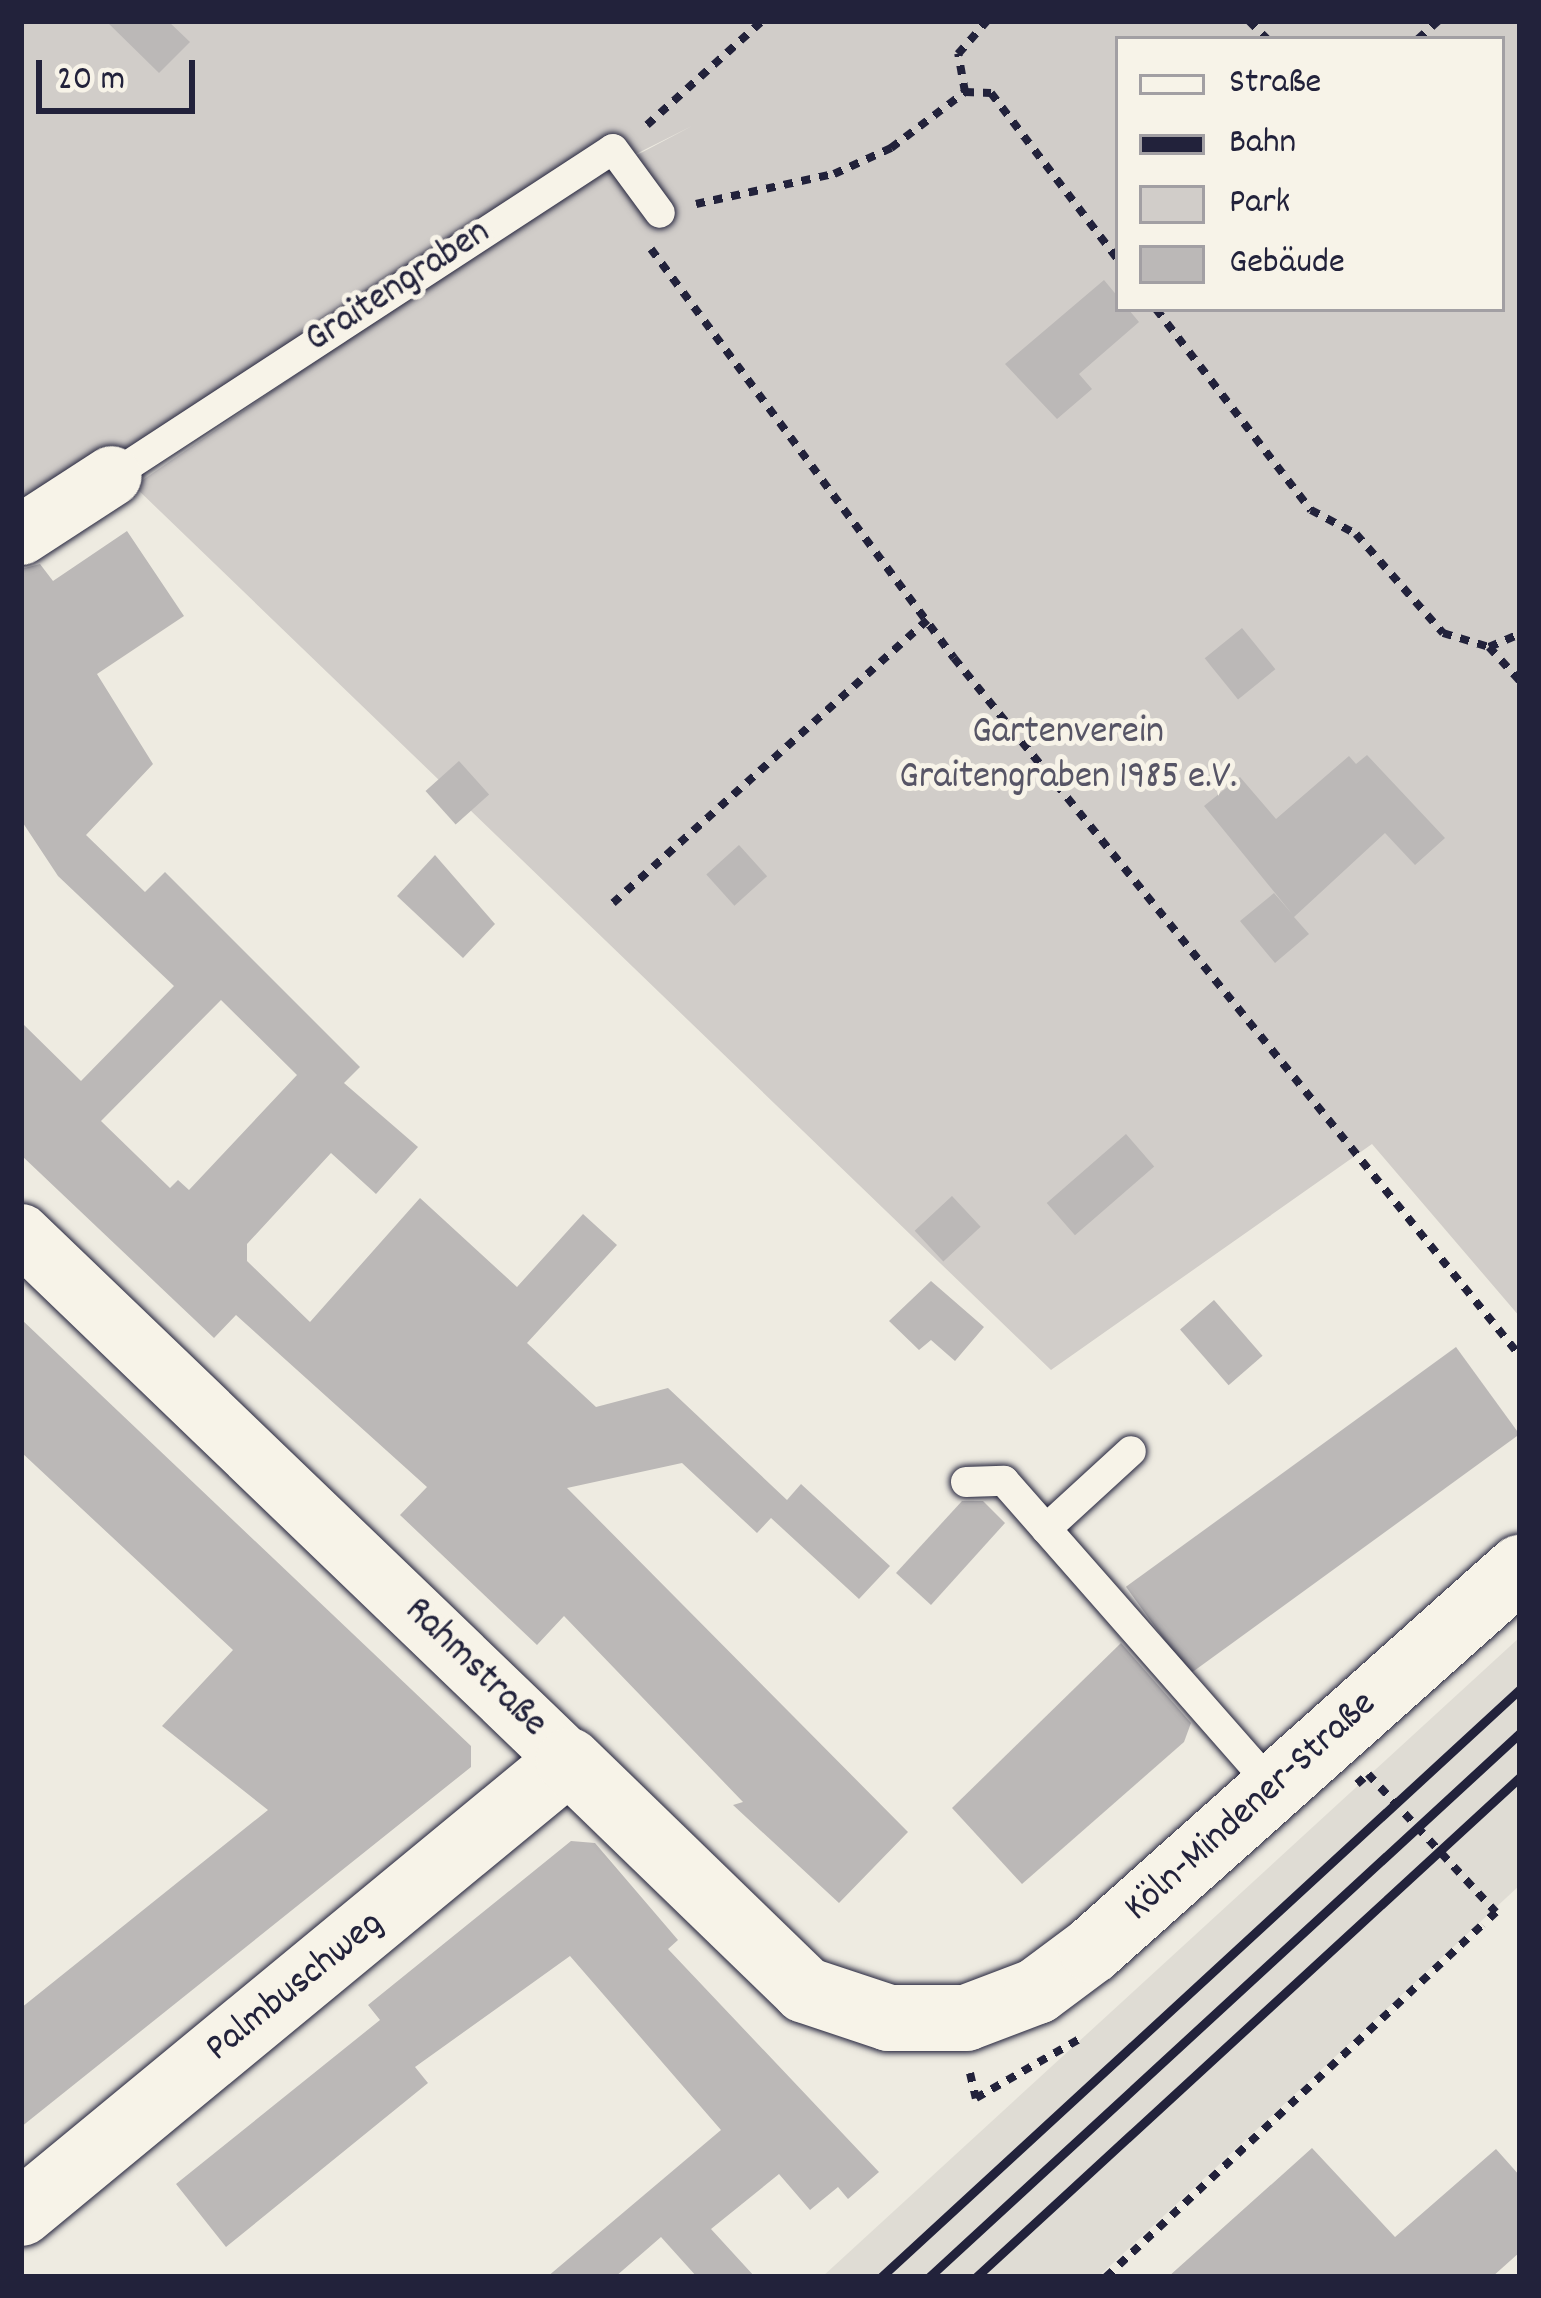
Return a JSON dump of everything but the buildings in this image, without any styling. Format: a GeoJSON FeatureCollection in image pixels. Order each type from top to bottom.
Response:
{"type":"FeatureCollection","features":[{"type":"Feature","properties":{"kind":"street","name":"Graitengraben"},"geometry":{"type":"LineString","coordinates":[[21,536],[112,476]]}},
{"type":"Feature","properties":{"kind":"street","name":"Rahmstraße"},"geometry":{"type":"LineString","coordinates":[[21,1234],[805,1990],[890,2018],[966,2018]]}},
{"type":"Feature","properties":{"kind":"street","name":"Köln-Mindener-Straße"},"geometry":{"type":"LineString","coordinates":[[966,2018],[1054,1980],[1520,1568]]}},
{"type":"Feature","properties":{"kind":"street","name":"Palmbuschweg"},"geometry":{"type":"LineString","coordinates":[[21,2213],[569,1761]]}},
{"type":"Feature","properties":{"kind":"lane"},"geometry":{"type":"LineString","coordinates":[[613,149],[659,213]]}},
{"type":"Feature","properties":{"kind":"lane","name":"Graitengraben"},"geometry":{"type":"LineString","coordinates":[[112,476],[613,149]]}},
{"type":"Feature","properties":{"kind":"lane"},"geometry":{"type":"LineString","coordinates":[[1046,1529],[1131,1451]]}},
{"type":"Feature","properties":{"kind":"lane"},"geometry":{"type":"LineString","coordinates":[[966,1482],[1004,1481],[1274,1788]]}},
{"type":"Feature","properties":{"kind":"path"},"geometry":{"type":"LineString","coordinates":[[613,149],[762,21]]}},
{"type":"Feature","properties":{"kind":"path"},"geometry":{"type":"LineString","coordinates":[[965,92],[958,54],[987,21]]}},
{"type":"Feature","properties":{"kind":"path"},"geometry":{"type":"LineString","coordinates":[[1115,256],[992,93],[965,92],[864,165],[659,213],[653,263],[927,620],[1332,1130],[1520,1356]]}},
{"type":"Feature","properties":{"kind":"path"},"geometry":{"type":"LineString","coordinates":[[1158,312],[1311,509],[1355,534],[1443,633],[1490,647],[1520,681]]}},
{"type":"Feature","properties":{"kind":"path"},"geometry":{"type":"LineString","coordinates":[[613,903],[927,620]]}},
{"type":"Feature","properties":{"kind":"path"},"geometry":{"type":"LineString","coordinates":[[1490,647],[1520,634]]}},
{"type":"Feature","properties":{"kind":"path"},"geometry":{"type":"LineString","coordinates":[[1106,2277],[1496,1912],[1368,1774],[1357,1784]]}},
{"type":"Feature","properties":{"kind":"shaded area"},"geometry":{"type":"Polygon","coordinates":[[[1520,1637],[1520,1885],[1098,2277],[822,2277],[1520,1637]]]}},
{"type":"Feature","properties":{"kind":"green space","name":"Gartenverein Graitengraben 1985 e.V."},"geometry":{"type":"Polygon","coordinates":[[[21,21],[1520,21],[1520,1317],[1372,1144],[1051,1370],[134,486],[546,203],[692,126],[544,200],[21,555],[21,21]]]}},
{"type":"Feature","properties":{"kind":"railway"},"geometry":{"type":"LineString","coordinates":[[881,2277],[1520,1689]]}},
{"type":"Feature","properties":{"kind":"railway"},"geometry":{"type":"LineString","coordinates":[[929,2277],[1520,1733]]}},
{"type":"Feature","properties":{"kind":"railway"},"geometry":{"type":"LineString","coordinates":[[976,2277],[1520,1777]]}}]}
